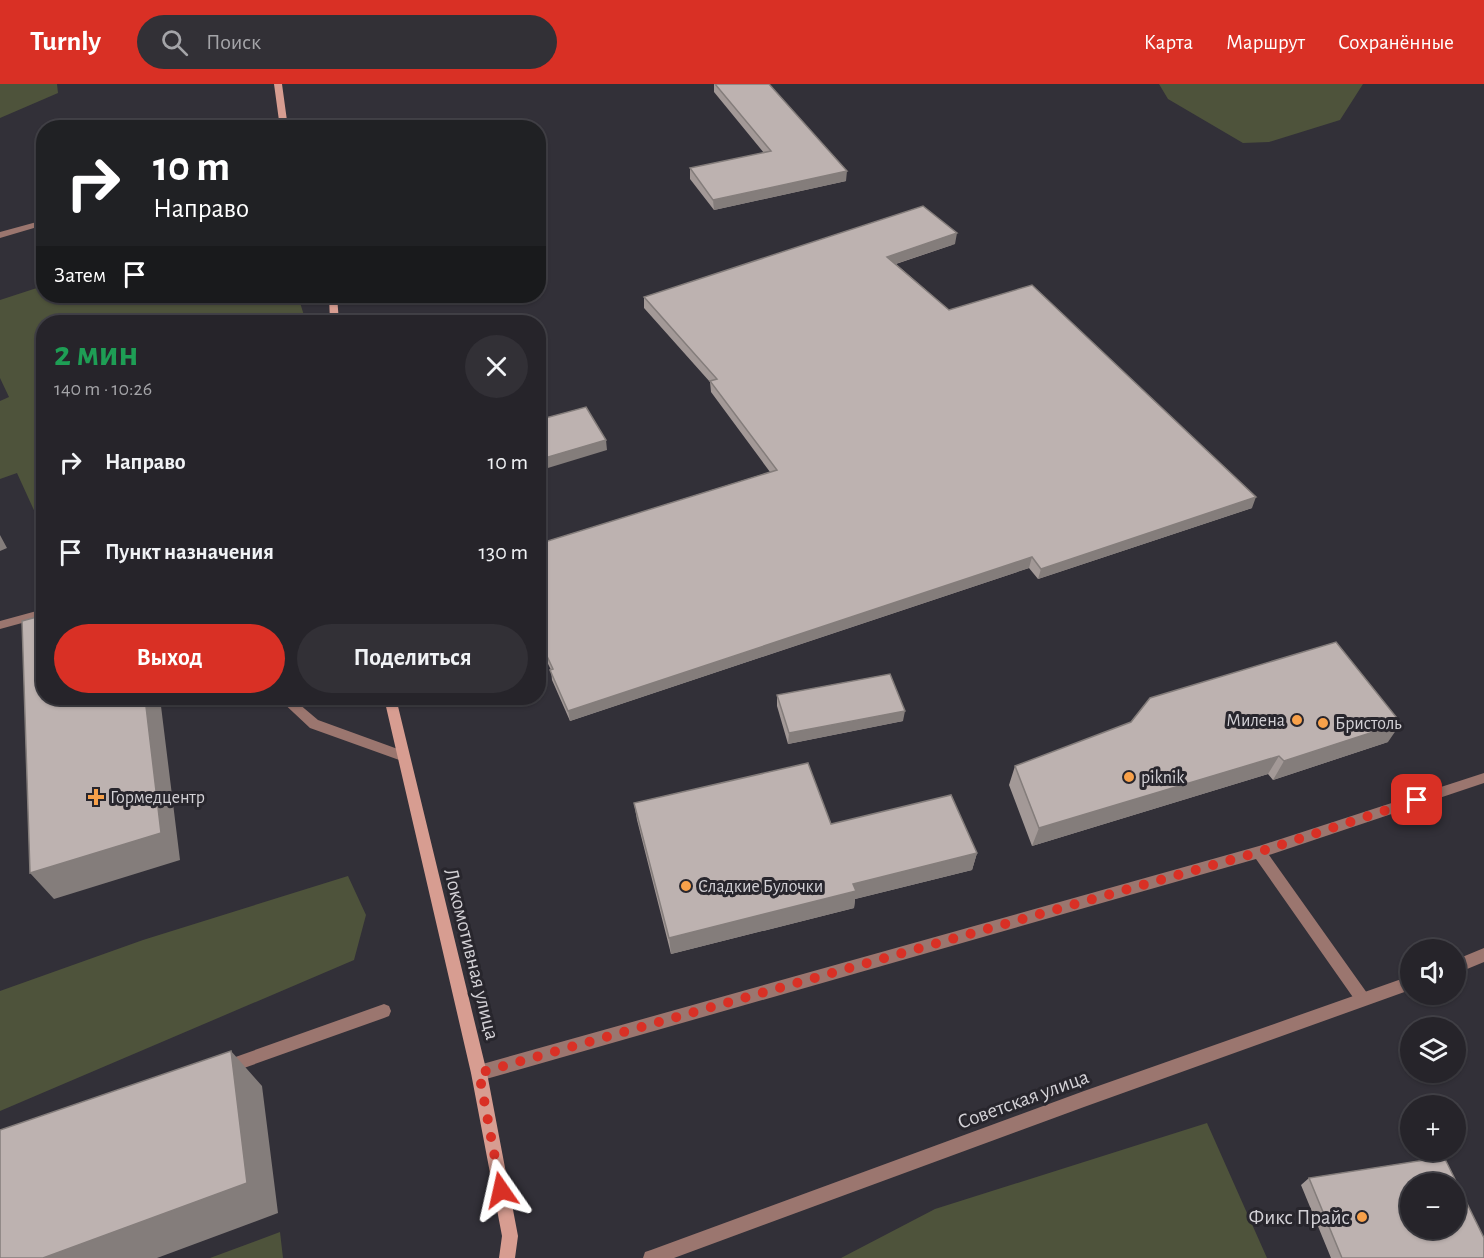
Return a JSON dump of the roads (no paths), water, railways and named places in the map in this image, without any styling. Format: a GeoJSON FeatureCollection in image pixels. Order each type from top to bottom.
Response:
{"type":"FeatureCollection","features":[{"type":"Feature","properties":{"kind":"street"},"geometry":{"type":"LineString","coordinates":[[278,84],[283,120]]}},
{"type":"Feature","properties":{"kind":"street"},"geometry":{"type":"LineString","coordinates":[[0,235],[36,224]]}},
{"type":"Feature","properties":{"kind":"street"},"geometry":{"type":"LineString","coordinates":[[0,625],[36,615]]}},
{"type":"Feature","properties":{"kind":"street"},"geometry":{"type":"LineString","coordinates":[[292,705],[314,724],[402,756]]}},
{"type":"Feature","properties":{"kind":"street","name":"Локомотивная улица"},"geometry":{"type":"LineString","coordinates":[[391,705],[479,1073],[510,1236],[507,1258]]}},
{"type":"Feature","properties":{"kind":"street"},"geometry":{"type":"LineString","coordinates":[[479,1073],[1259,852],[1484,778]]}},
{"type":"Feature","properties":{"kind":"street"},"geometry":{"type":"LineString","coordinates":[[1259,852],[1362,998]]}},
{"type":"Feature","properties":{"kind":"street"},"geometry":{"type":"LineString","coordinates":[[1466,962],[1484,955]]}},
{"type":"Feature","properties":{"kind":"street","name":"Советская улица"},"geometry":{"type":"LineString","coordinates":[[651,1258],[1362,998],[1400,986]]}},
{"type":"Feature","properties":{"kind":"street"},"geometry":{"type":"LineString","coordinates":[[214,1072],[384,1011]]}},
{"type":"Feature","properties":{"kind":"place","name":"Милена"},"geometry":{"type":"Point","coordinates":[1297,720]}},
{"type":"Feature","properties":{"kind":"place","name":"Бристоль"},"geometry":{"type":"Point","coordinates":[1323,723]}},
{"type":"Feature","properties":{"kind":"place","name":"piknik"},"geometry":{"type":"Point","coordinates":[1129,777]}},
{"type":"Feature","properties":{"kind":"place","name":"Гормедцентр"},"geometry":{"type":"Point","coordinates":[96,797]}},
{"type":"Feature","properties":{"kind":"place","name":"Сладкие Булочки"},"geometry":{"type":"Point","coordinates":[686,886]}},
{"type":"Feature","properties":{"kind":"place","name":"Фикс Прайс"},"geometry":{"type":"Point","coordinates":[1362,1217]}}]}
